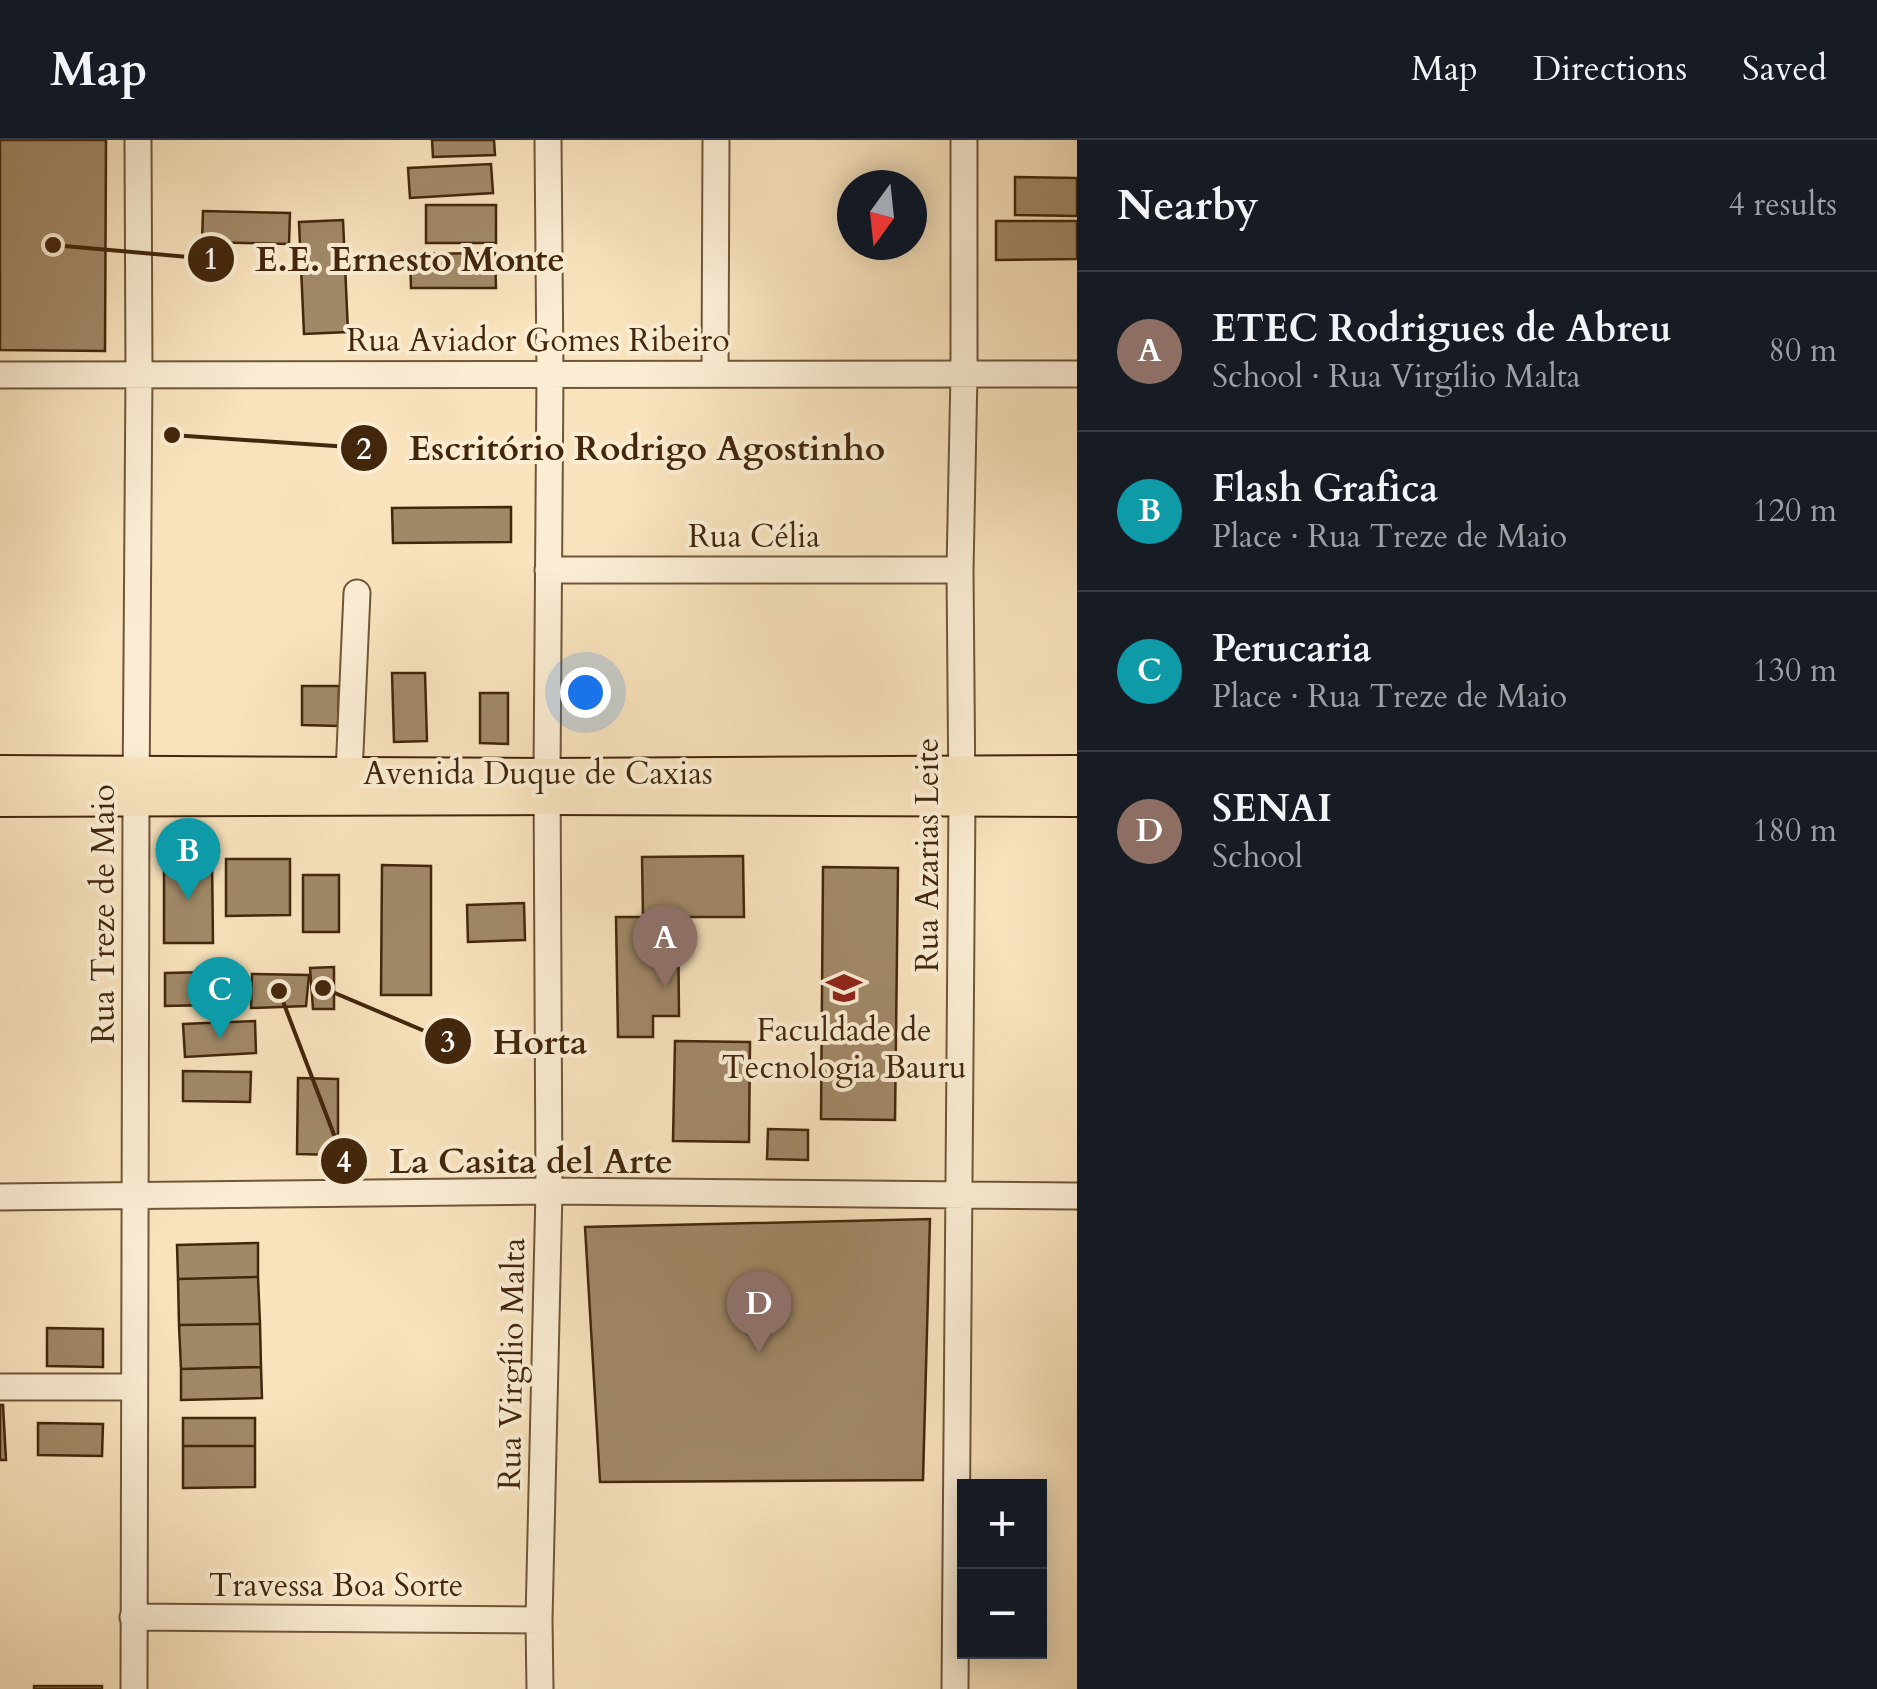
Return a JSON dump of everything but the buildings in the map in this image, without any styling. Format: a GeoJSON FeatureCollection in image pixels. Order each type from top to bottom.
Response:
{"type":"FeatureCollection","features":[{"type":"Feature","properties":{"kind":"main road","name":"Avenida Duque de Caxias"},"geometry":{"type":"LineString","coordinates":[[0,772],[136,786],[546,787],[961,786],[1077,772]]}},
{"type":"Feature","properties":{"kind":"main road","name":"Avenida Duque de Caxias"},"geometry":{"type":"LineString","coordinates":[[0,800],[136,786],[349,774],[546,787]]}},
{"type":"Feature","properties":{"kind":"main road","name":"Avenida Duque de Caxias"},"geometry":{"type":"LineString","coordinates":[[961,786],[1077,800]]}},
{"type":"Feature","properties":{"kind":"street","name":"Rua Treze de Maio"},"geometry":{"type":"LineString","coordinates":[[134,1689],[138,140]]}},
{"type":"Feature","properties":{"kind":"street","name":"Rua Virgílio Malta"},"geometry":{"type":"LineString","coordinates":[[540,1689],[549,1191],[548,140]]}},
{"type":"Feature","properties":{"kind":"street"},"geometry":{"type":"LineString","coordinates":[[716,140],[716,373]]}},
{"type":"Feature","properties":{"kind":"street","name":"Rua Azarias Leite"},"geometry":{"type":"LineString","coordinates":[[955,1689],[964,140]]}},
{"type":"Feature","properties":{"kind":"street","name":"Rua Aviador Gomes Ribeiro"},"geometry":{"type":"LineString","coordinates":[[0,375],[1077,374]]}},
{"type":"Feature","properties":{"kind":"street","name":"Rua Célia"},"geometry":{"type":"LineString","coordinates":[[548,570],[960,570]]}},
{"type":"Feature","properties":{"kind":"street"},"geometry":{"type":"LineString","coordinates":[[349,774],[356,592]]}},
{"type":"Feature","properties":{"kind":"street"},"geometry":{"type":"LineString","coordinates":[[0,1197],[549,1191],[1077,1196]]}},
{"type":"Feature","properties":{"kind":"street"},"geometry":{"type":"LineString","coordinates":[[0,1388],[134,1387]]}},
{"type":"Feature","properties":{"kind":"street","name":"Travessa Boa Sorte"},"geometry":{"type":"LineString","coordinates":[[133,1617],[539,1620]]}},
{"type":"Feature","properties":{"kind":"place","name":"E.E. Ernesto Monte"},"geometry":{"type":"Point","coordinates":[53,245]}},
{"type":"Feature","properties":{"kind":"place","name":"Escritório Rodrigo Agostinho"},"geometry":{"type":"Point","coordinates":[172,435]}},
{"type":"Feature","properties":{"kind":"place","name":"Flash Grafica"},"geometry":{"type":"Point","coordinates":[188,900]}},
{"type":"Feature","properties":{"kind":"place","name":"ETEC Rodrigues de Abreu"},"geometry":{"type":"Point","coordinates":[665,987]}},
{"type":"Feature","properties":{"kind":"place","name":"Horta"},"geometry":{"type":"Point","coordinates":[323,988]}},
{"type":"Feature","properties":{"kind":"place","name":"Faculdade de Tecnologia Bauru"},"geometry":{"type":"Point","coordinates":[844,988]}},
{"type":"Feature","properties":{"kind":"place","name":"La Casita del Arte"},"geometry":{"type":"Point","coordinates":[279,991]}},
{"type":"Feature","properties":{"kind":"place","name":"Perucaria"},"geometry":{"type":"Point","coordinates":[220,1039]}},
{"type":"Feature","properties":{"kind":"place","name":"SENAI"},"geometry":{"type":"Point","coordinates":[759,1353]}}]}
